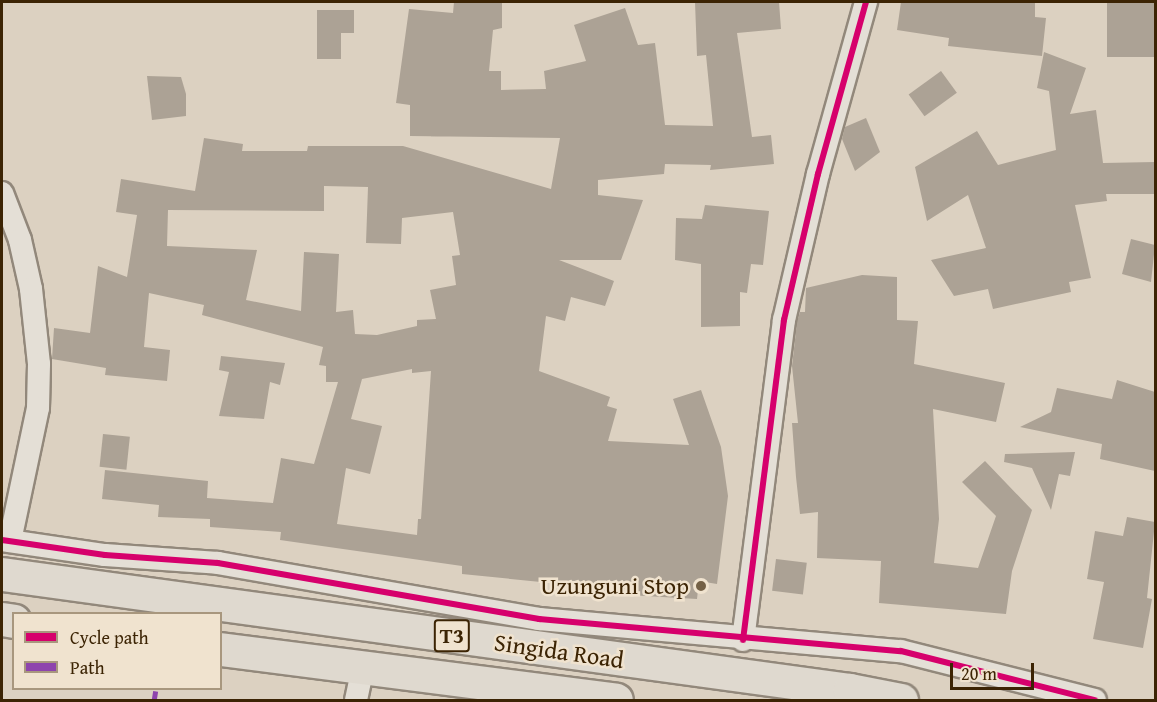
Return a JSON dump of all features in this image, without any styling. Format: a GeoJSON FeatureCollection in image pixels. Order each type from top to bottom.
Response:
{"type":"FeatureCollection","features":[{"type":"Feature","properties":{"kind":"highway","name":"Singida Road"},"geometry":{"type":"LineString","coordinates":[[2,574],[902,700]]}},
{"type":"Feature","properties":{"kind":"highway","name":"Singida Road"},"geometry":{"type":"LineString","coordinates":[[222,649],[616,700]]}},
{"type":"Feature","properties":{"kind":"street"},"geometry":{"type":"LineString","coordinates":[[743,640],[784,320],[818,174],[866,2]]}},
{"type":"Feature","properties":{"kind":"street"},"geometry":{"type":"LineString","coordinates":[[2,193],[26,269],[39,364],[38,408],[6,540],[105,555],[218,563],[539,619],[743,640],[901,651],[1095,700]]}},
{"type":"Feature","properties":{"kind":"street"},"geometry":{"type":"LineString","coordinates":[[356,700],[363,668]]}},
{"type":"Feature","properties":{"kind":"building"},"geometry":{"type":"Polygon","coordinates":[[[454,2],[502,2],[502,28],[493,30],[489,71],[501,71],[501,90],[546,89],[544,71],[586,61],[574,25],[625,8],[638,45],[655,43],[665,125],[713,126],[706,55],[697,56],[695,2],[779,2],[781,29],[737,33],[752,137],[771,135],[774,164],[710,170],[711,165],[665,164],[664,174],[598,180],[598,195],[643,200],[621,260],[559,260],[614,281],[605,306],[571,297],[565,321],[546,316],[539,371],[610,397],[607,406],[617,409],[608,441],[689,445],[673,399],[701,390],[721,447],[728,496],[717,584],[699,581],[697,599],[594,593],[595,590],[581,589],[581,586],[462,574],[462,566],[280,540],[281,532],[210,527],[210,519],[158,517],[159,505],[102,499],[105,470],[208,481],[207,498],[273,503],[281,458],[314,464],[338,382],[326,382],[326,366],[319,365],[323,347],[202,315],[204,305],[149,293],[144,347],[170,350],[167,381],[105,375],[106,368],[52,359],[54,328],[90,333],[98,266],[127,277],[137,215],[116,212],[121,179],[195,191],[204,138],[243,144],[242,151],[307,151],[308,146],[403,146],[551,189],[560,138],[410,136],[410,105],[396,103],[409,9],[453,13],[454,2]],[[324,186],[324,211],[168,210],[167,246],[257,250],[246,300],[301,311],[304,252],[339,254],[336,312],[353,310],[355,334],[377,335],[417,326],[417,320],[436,319],[430,290],[456,285],[452,256],[460,255],[453,212],[402,218],[401,244],[366,243],[368,187],[324,186]],[[412,369],[362,379],[351,419],[382,426],[370,474],[346,468],[337,524],[417,535],[418,519],[421,519],[431,371],[412,373],[412,369]]]}},
{"type":"Feature","properties":{"kind":"building"},"geometry":{"type":"Polygon","coordinates":[[[901,2],[1035,2],[1035,17],[1046,18],[1042,56],[948,46],[949,38],[897,30],[901,2]]]}},
{"type":"Feature","properties":{"kind":"building"},"geometry":{"type":"Polygon","coordinates":[[[1107,2],[1155,2],[1155,57],[1107,57],[1107,2]]]}},
{"type":"Feature","properties":{"kind":"building"},"geometry":{"type":"Polygon","coordinates":[[[317,10],[354,10],[354,33],[341,33],[341,59],[317,59],[317,10]]]}},
{"type":"Feature","properties":{"kind":"building"},"geometry":{"type":"Polygon","coordinates":[[[1044,52],[1086,68],[1070,114],[1096,110],[1103,163],[1155,162],[1155,194],[1106,194],[1107,201],[1075,205],[1091,278],[1069,282],[1071,292],[993,309],[988,289],[954,296],[931,260],[986,248],[968,195],[927,221],[915,167],[977,131],[998,165],[1056,150],[1049,91],[1037,88],[1044,52]]]}},
{"type":"Feature","properties":{"kind":"building"},"geometry":{"type":"Polygon","coordinates":[[[941,71],[957,93],[925,116],[909,95],[941,71]]]}},
{"type":"Feature","properties":{"kind":"building"},"geometry":{"type":"Polygon","coordinates":[[[147,76],[181,77],[186,94],[186,116],[152,120],[147,76]]]}},
{"type":"Feature","properties":{"kind":"building"},"geometry":{"type":"Polygon","coordinates":[[[866,118],[880,152],[855,171],[842,139],[845,127],[866,118]]]}},
{"type":"Feature","properties":{"kind":"building"},"geometry":{"type":"Polygon","coordinates":[[[705,205],[769,211],[763,265],[751,264],[747,293],[740,292],[740,326],[701,327],[701,264],[675,260],[676,218],[702,219],[705,205]]]}},
{"type":"Feature","properties":{"kind":"building"},"geometry":{"type":"Polygon","coordinates":[[[1131,239],[1155,245],[1151,282],[1122,274],[1131,239]]]}},
{"type":"Feature","properties":{"kind":"building"},"geometry":{"type":"Polygon","coordinates":[[[862,275],[897,277],[897,320],[918,321],[914,364],[1005,383],[996,422],[933,409],[939,519],[934,563],[978,568],[996,516],[962,482],[985,461],[1032,510],[1012,571],[1006,614],[879,603],[881,561],[817,558],[818,512],[800,514],[796,477],[792,423],[798,423],[792,366],[797,322],[800,312],[805,312],[806,288],[862,275]]]}},
{"type":"Feature","properties":{"kind":"building"},"geometry":{"type":"Polygon","coordinates":[[[221,356],[285,363],[280,385],[270,382],[264,419],[219,416],[229,372],[219,370],[221,356]]]}},
{"type":"Feature","properties":{"kind":"building"},"geometry":{"type":"Polygon","coordinates":[[[1117,380],[1155,392],[1155,471],[1100,459],[1102,444],[1020,427],[1051,412],[1057,388],[1112,399],[1117,380]]]}},
{"type":"Feature","properties":{"kind":"building"},"geometry":{"type":"Polygon","coordinates":[[[103,434],[130,437],[126,470],[100,467],[103,434]]]}},
{"type":"Feature","properties":{"kind":"building"},"geometry":{"type":"Polygon","coordinates":[[[1075,452],[1070,476],[1059,474],[1051,510],[1032,468],[1004,462],[1005,454],[1075,452]]]}},
{"type":"Feature","properties":{"kind":"building"},"geometry":{"type":"Polygon","coordinates":[[[1127,517],[1155,522],[1147,598],[1152,599],[1143,648],[1093,639],[1104,582],[1087,579],[1095,531],[1123,536],[1127,517]]]}},
{"type":"Feature","properties":{"kind":"building"},"geometry":{"type":"Polygon","coordinates":[[[776,559],[807,563],[803,595],[772,591],[776,559]]]}},
{"type":"Feature","properties":{"kind":"marked path"},"geometry":{"type":"LineString","coordinates":[[154,700],[156,690]]}},
{"type":"Feature","properties":{"kind":"cycle path"},"geometry":{"type":"LineString","coordinates":[[743,640],[784,320],[818,174],[866,2]]}},
{"type":"Feature","properties":{"kind":"cycle path"},"geometry":{"type":"LineString","coordinates":[[2,540],[105,555],[218,563],[539,619],[901,651],[1095,700]]}},
{"type":"Feature","properties":{"kind":"place","name":"Uzunguni Stop"},"geometry":{"type":"Point","coordinates":[701,586]}}]}
